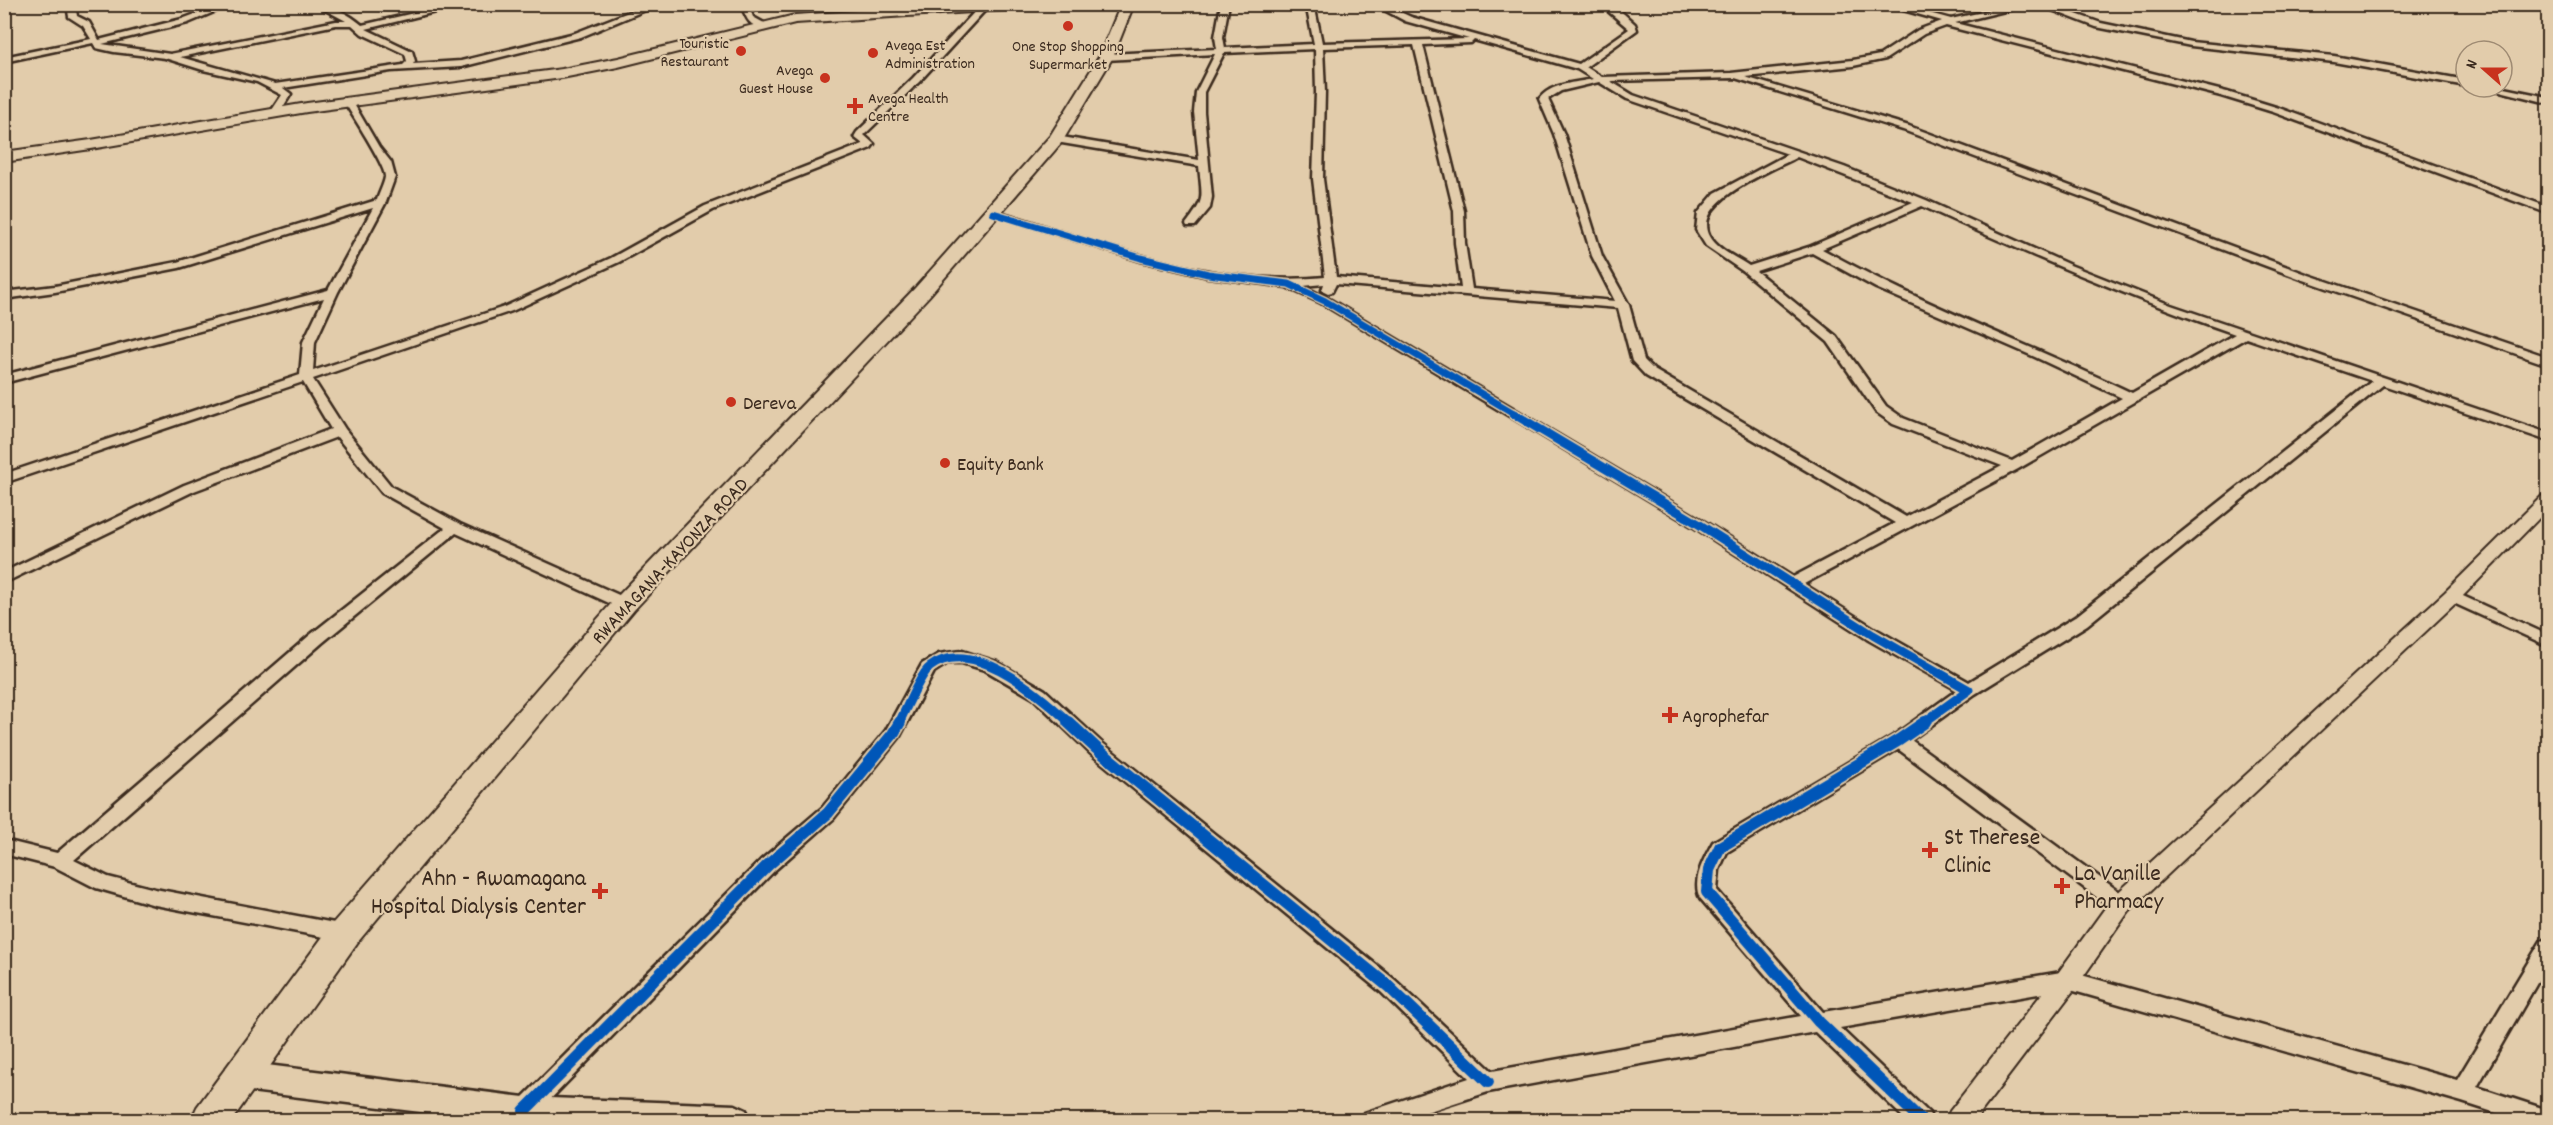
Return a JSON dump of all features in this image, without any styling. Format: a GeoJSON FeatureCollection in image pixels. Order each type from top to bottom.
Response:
{"type":"FeatureCollection","features":[{"type":"Feature","properties":{"kind":"highway"},"geometry":{"type":"LineString","coordinates":[[4,157],[111,143],[348,101],[548,76],[592,68],[760,26],[818,16],[1036,4]]}},
{"type":"Feature","properties":{"kind":"highway","name":"RWAMAGANA-KAYONZA ROAD"},"geometry":{"type":"LineString","coordinates":[[210,1120],[345,933],[625,604],[915,299],[1056,139],[1087,92],[1106,57],[1128,4]]}},
{"type":"Feature","properties":{"kind":"main road"},"geometry":{"type":"LineString","coordinates":[[243,1076],[524,1111],[735,1120]]}},
{"type":"Feature","properties":{"kind":"street"},"geometry":{"type":"LineString","coordinates":[[71,4],[73,17],[86,24],[99,46],[109,50],[169,57],[215,71],[251,76],[276,86],[287,94],[275,113]]}},
{"type":"Feature","properties":{"kind":"street"},"geometry":{"type":"LineString","coordinates":[[4,60],[185,21],[231,4]]}},
{"type":"Feature","properties":{"kind":"street"},"geometry":{"type":"LineString","coordinates":[[317,4],[348,18],[358,26],[409,53],[411,61],[405,68]]}},
{"type":"Feature","properties":{"kind":"street"},"geometry":{"type":"LineString","coordinates":[[169,57],[336,23],[358,26],[465,4]]}},
{"type":"Feature","properties":{"kind":"street"},"geometry":{"type":"LineString","coordinates":[[743,4],[747,6],[748,18],[760,26]]}},
{"type":"Feature","properties":{"kind":"street"},"geometry":{"type":"LineString","coordinates":[[1191,224],[1205,208],[1207,196],[1198,112],[1200,92],[1215,67],[1221,51],[1219,38],[1225,4]]}},
{"type":"Feature","properties":{"kind":"street"},"geometry":{"type":"LineString","coordinates":[[1310,4],[1316,22],[1322,102],[1318,180],[1331,280],[1325,301]]}},
{"type":"Feature","properties":{"kind":"street"},"geometry":{"type":"LineString","coordinates":[[1376,4],[1408,19],[1580,67],[1630,97],[1798,153],[1922,202],[2066,267],[2244,334],[2548,437]]}},
{"type":"Feature","properties":{"kind":"street"},"geometry":{"type":"LineString","coordinates":[[1580,67],[1633,30],[1632,26],[1611,9],[1609,4]]}},
{"type":"Feature","properties":{"kind":"street"},"geometry":{"type":"LineString","coordinates":[[1885,4],[1949,21],[1945,23]]}},
{"type":"Feature","properties":{"kind":"street"},"geometry":{"type":"LineString","coordinates":[[1905,523],[1650,373],[1638,361],[1623,305],[1597,256],[1581,199],[1543,99],[1548,93],[1558,89],[1603,79],[1731,76],[1853,63],[1883,57],[1921,32],[1945,23],[2031,4]]}},
{"type":"Feature","properties":{"kind":"street"},"geometry":{"type":"LineString","coordinates":[[2039,4],[2099,24],[2191,44],[2334,59],[2454,81]]}},
{"type":"Feature","properties":{"kind":"street"},"geometry":{"type":"LineString","coordinates":[[276,86],[344,74],[444,66],[490,57],[586,32],[654,5]]}},
{"type":"Feature","properties":{"kind":"street"},"geometry":{"type":"LineString","coordinates":[[4,479],[508,309],[615,260],[709,208],[868,146],[869,144],[859,137],[860,134],[916,80],[984,7]]}},
{"type":"Feature","properties":{"kind":"street"},"geometry":{"type":"LineString","coordinates":[[1945,23],[2224,94],[2276,110],[2548,210]]}},
{"type":"Feature","properties":{"kind":"street"},"geometry":{"type":"LineString","coordinates":[[1106,57],[1318,46],[1483,41]]}},
{"type":"Feature","properties":{"kind":"street"},"geometry":{"type":"LineString","coordinates":[[1418,43],[1459,212],[1460,243],[1467,292]]}},
{"type":"Feature","properties":{"kind":"street"},"geometry":{"type":"LineString","coordinates":[[1731,76],[1906,128],[2305,277],[2548,361]]}},
{"type":"Feature","properties":{"kind":"street"},"geometry":{"type":"LineString","coordinates":[[2514,93],[2548,100]]}},
{"type":"Feature","properties":{"kind":"street"},"geometry":{"type":"LineString","coordinates":[[348,101],[375,148],[386,162],[390,177],[381,202],[332,292],[309,342],[306,377],[339,431],[387,490],[455,527],[625,604]]}},
{"type":"Feature","properties":{"kind":"street"},"geometry":{"type":"LineString","coordinates":[[1056,139],[1205,164]]}},
{"type":"Feature","properties":{"kind":"street"},"geometry":{"type":"LineString","coordinates":[[1798,153],[1719,195],[1704,213],[1701,230],[1711,246],[1748,270],[1832,339],[1881,409],[1898,421],[2013,466]]}},
{"type":"Feature","properties":{"kind":"street"},"geometry":{"type":"LineString","coordinates":[[4,296],[56,289],[179,265],[381,202]]}},
{"type":"Feature","properties":{"kind":"street"},"geometry":{"type":"LineString","coordinates":[[1748,270],[1813,249],[1922,202]]}},
{"type":"Feature","properties":{"kind":"street"},"geometry":{"type":"LineString","coordinates":[[993,213],[1152,260],[1208,274],[1289,284],[1331,280],[1623,305]]}},
{"type":"Feature","properties":{"kind":"street"},"geometry":{"type":"LineString","coordinates":[[1813,249],[1880,286],[2039,354],[2132,398]]}},
{"type":"Feature","properties":{"kind":"street"},"geometry":{"type":"LineString","coordinates":[[1289,284],[1325,301],[1697,523],[1792,584],[1969,690]]}},
{"type":"Feature","properties":{"kind":"street"},"geometry":{"type":"LineString","coordinates":[[4,379],[332,292]]}},
{"type":"Feature","properties":{"kind":"street"},"geometry":{"type":"LineString","coordinates":[[1792,584],[2013,466],[2244,334]]}},
{"type":"Feature","properties":{"kind":"street"},"geometry":{"type":"LineString","coordinates":[[1921,1120],[1819,1022],[1707,892],[1709,870],[1720,847],[1899,740],[1969,690],[2081,621],[2380,381]]}},
{"type":"Feature","properties":{"kind":"street"},"geometry":{"type":"LineString","coordinates":[[4,578],[189,488],[339,431]]}},
{"type":"Feature","properties":{"kind":"street"},"geometry":{"type":"LineString","coordinates":[[1959,1120],[2067,980],[2121,904],[2452,596],[2548,500]]}},
{"type":"Feature","properties":{"kind":"street"},"geometry":{"type":"LineString","coordinates":[[60,861],[316,639],[455,527]]}},
{"type":"Feature","properties":{"kind":"street"},"geometry":{"type":"LineString","coordinates":[[2452,596],[2548,641]]}},
{"type":"Feature","properties":{"kind":"street"},"geometry":{"type":"LineString","coordinates":[[524,1111],[768,865],[828,813],[893,734],[928,668],[945,657],[962,657],[991,666],[1039,694],[1096,748],[1388,986],[1488,1082]]}},
{"type":"Feature","properties":{"kind":"street"},"geometry":{"type":"LineString","coordinates":[[1899,740],[2121,904]]}},
{"type":"Feature","properties":{"kind":"street"},"geometry":{"type":"LineString","coordinates":[[4,847],[60,861],[103,883],[155,897],[345,933]]}},
{"type":"Feature","properties":{"kind":"street"},"geometry":{"type":"LineString","coordinates":[[2462,1092],[2548,946]]}},
{"type":"Feature","properties":{"kind":"street"},"geometry":{"type":"LineString","coordinates":[[1372,1120],[1488,1082],[2067,980],[2462,1092],[2548,1120]]}},
{"type":"Feature","properties":{"kind":"cycle path"},"geometry":{"type":"LineString","coordinates":[[993,213],[1141,258],[1208,274],[1289,284],[1325,301],[1697,523],[1873,635],[1969,690],[1899,740],[1720,847],[1709,870],[1707,892],[1819,1022],[1921,1120]]}},
{"type":"Feature","properties":{"kind":"cycle path"},"geometry":{"type":"LineString","coordinates":[[524,1111],[768,865],[828,813],[893,734],[928,668],[945,658],[962,657],[991,666],[1039,694],[1096,748],[1388,986],[1488,1082]]}},
{"type":"Feature","properties":{"kind":"place","name":"One Stop Shopping Supermarket"},"geometry":{"type":"Point","coordinates":[1068,26]}},
{"type":"Feature","properties":{"kind":"place","name":"Touristic Restaurant"},"geometry":{"type":"Point","coordinates":[741,51]}},
{"type":"Feature","properties":{"kind":"place","name":"Avega Est Administration"},"geometry":{"type":"Point","coordinates":[873,53]}},
{"type":"Feature","properties":{"kind":"place","name":"Avega Guest House"},"geometry":{"type":"Point","coordinates":[825,78]}},
{"type":"Feature","properties":{"kind":"place","name":"Avega Health Centre"},"geometry":{"type":"Point","coordinates":[855,106]}},
{"type":"Feature","properties":{"kind":"place","name":"Dereva"},"geometry":{"type":"Point","coordinates":[731,402]}},
{"type":"Feature","properties":{"kind":"place","name":"Equity Bank"},"geometry":{"type":"Point","coordinates":[945,463]}},
{"type":"Feature","properties":{"kind":"place","name":"Agrophefar"},"geometry":{"type":"Point","coordinates":[1670,715]}},
{"type":"Feature","properties":{"kind":"place","name":"St Therese Clinic"},"geometry":{"type":"Point","coordinates":[1930,850]}},
{"type":"Feature","properties":{"kind":"place","name":"La Vanille Pharmacy"},"geometry":{"type":"Point","coordinates":[2062,886]}},
{"type":"Feature","properties":{"kind":"place","name":"Ahn - Rwamagana Hospital Dialysis Center"},"geometry":{"type":"Point","coordinates":[600,891]}}]}
